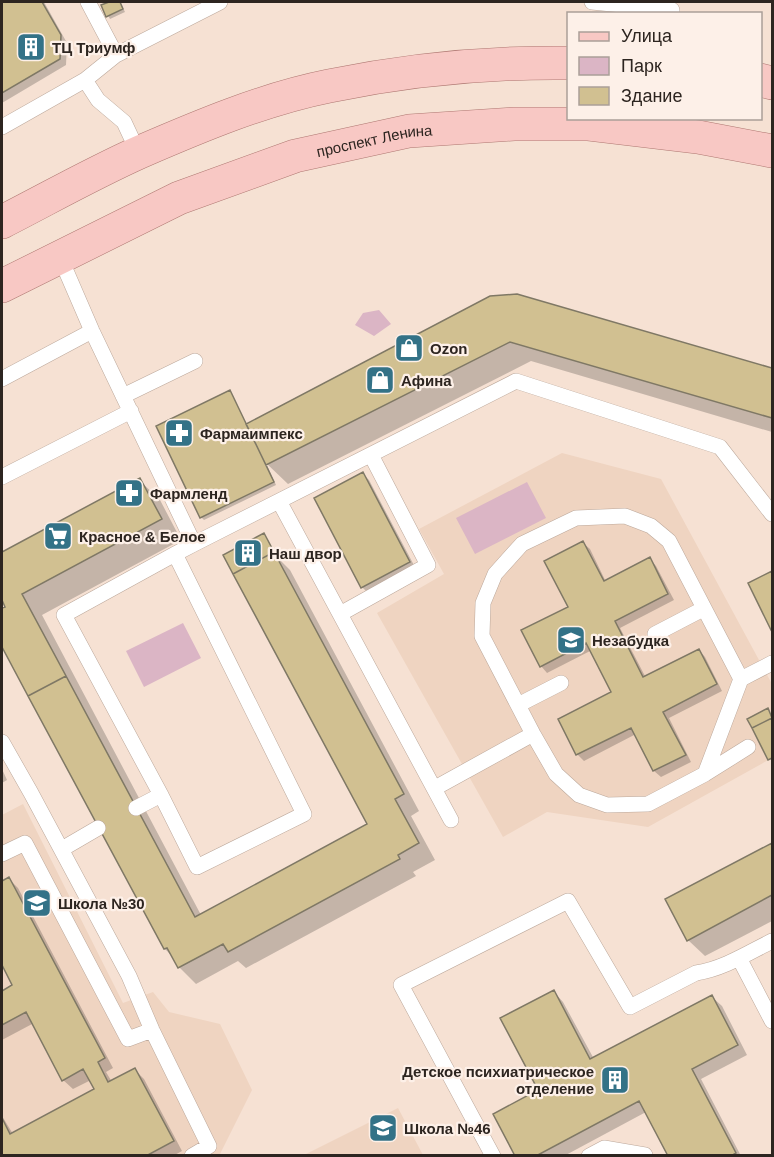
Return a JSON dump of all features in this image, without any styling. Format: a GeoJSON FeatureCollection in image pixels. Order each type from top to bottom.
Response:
{"type":"FeatureCollection","features":[{"type":"Feature","properties":{"kind":"main road"},"geometry":{"type":"LineString","coordinates":[[2,222],[138,152],[274,101],[328,86],[460,67],[567,63]]}},
{"type":"Feature","properties":{"kind":"main road","name":"проспект Ленина"},"geometry":{"type":"LineString","coordinates":[[2,286],[179,198],[200,190],[295,156],[409,131],[514,124],[589,124],[698,137],[772,151]]}},
{"type":"Feature","properties":{"kind":"lane"},"geometry":{"type":"LineString","coordinates":[[88,2],[116,55]]}},
{"type":"Feature","properties":{"kind":"lane"},"geometry":{"type":"LineString","coordinates":[[2,127],[85,80],[116,55],[220,2]]}},
{"type":"Feature","properties":{"kind":"lane"},"geometry":{"type":"LineString","coordinates":[[592,2],[673,8]]}},
{"type":"Feature","properties":{"kind":"lane"},"geometry":{"type":"LineString","coordinates":[[85,80],[98,100],[124,122],[138,152]]}},
{"type":"Feature","properties":{"kind":"lane"},"geometry":{"type":"LineString","coordinates":[[60,257],[92,331],[194,544]]}},
{"type":"Feature","properties":{"kind":"lane"},"geometry":{"type":"LineString","coordinates":[[2,379],[92,331]]}},
{"type":"Feature","properties":{"kind":"lane"},"geometry":{"type":"LineString","coordinates":[[123,396],[195,361]]}},
{"type":"Feature","properties":{"kind":"lane"},"geometry":{"type":"LineString","coordinates":[[175,554],[304,814],[197,867],[64,615],[175,554],[194,544],[516,381],[720,447],[772,514]]}},
{"type":"Feature","properties":{"kind":"lane"},"geometry":{"type":"LineString","coordinates":[[2,477],[131,411]]}},
{"type":"Feature","properties":{"kind":"lane"},"geometry":{"type":"LineString","coordinates":[[340,614],[428,565],[371,454]]}},
{"type":"Feature","properties":{"kind":"lane"},"geometry":{"type":"LineString","coordinates":[[279,501],[451,820]]}},
{"type":"Feature","properties":{"kind":"lane"},"geometry":{"type":"LineString","coordinates":[[741,679],[669,541],[651,526],[624,516],[576,518],[522,544],[495,574],[483,603],[482,636],[556,774],[579,795],[607,805],[648,804],[705,774],[748,747]]}},
{"type":"Feature","properties":{"kind":"lane"},"geometry":{"type":"LineString","coordinates":[[655,634],[703,609]]}},
{"type":"Feature","properties":{"kind":"lane"},"geometry":{"type":"LineString","coordinates":[[705,774],[741,679],[772,663]]}},
{"type":"Feature","properties":{"kind":"lane"},"geometry":{"type":"LineString","coordinates":[[518,705],[561,683]]}},
{"type":"Feature","properties":{"kind":"lane"},"geometry":{"type":"LineString","coordinates":[[435,788],[533,734]]}},
{"type":"Feature","properties":{"kind":"lane"},"geometry":{"type":"LineString","coordinates":[[2,742],[129,976],[152,1030],[209,1146],[192,1155]]}},
{"type":"Feature","properties":{"kind":"lane"},"geometry":{"type":"LineString","coordinates":[[136,808],[161,795]]}},
{"type":"Feature","properties":{"kind":"lane"},"geometry":{"type":"LineString","coordinates":[[62,849],[98,828]]}},
{"type":"Feature","properties":{"kind":"lane"},"geometry":{"type":"LineString","coordinates":[[2,854],[25,843],[128,1039],[152,1030]]}},
{"type":"Feature","properties":{"kind":"lane"},"geometry":{"type":"LineString","coordinates":[[493,1155],[401,985],[568,901],[630,1007],[696,973],[739,958],[772,941]]}},
{"type":"Feature","properties":{"kind":"lane"},"geometry":{"type":"LineString","coordinates":[[739,958],[772,1021]]}},
{"type":"Feature","properties":{"kind":"lane"},"geometry":{"type":"LineString","coordinates":[[589,1155],[604,1148],[645,1155]]}},
{"type":"Feature","properties":{"kind":"shaded area","name":"Незабудка"},"geometry":{"type":"Polygon","coordinates":[[[562,453],[661,479],[772,684],[772,758],[648,827],[547,812],[503,837],[377,613],[444,574],[419,529],[562,453]]]}},
{"type":"Feature","properties":{"kind":"shaded area","name":"Школа №30"},"geometry":{"type":"Polygon","coordinates":[[[23,804],[123,1003],[153,992],[169,1012],[220,1024],[252,1090],[220,1154],[2,1156],[2,815],[23,804]]]}},
{"type":"Feature","properties":{"kind":"shaded area","name":"Школа №46"},"geometry":{"type":"Polygon","coordinates":[[[398,1108],[423,1155],[304,1155],[398,1108]]]}},
{"type":"Feature","properties":{"kind":"green space"},"geometry":{"type":"Polygon","coordinates":[[[379,310],[391,324],[374,336],[355,325],[363,313],[379,310]]]}},
{"type":"Feature","properties":{"kind":"green space"},"geometry":{"type":"Polygon","coordinates":[[[527,482],[546,518],[475,554],[456,518],[527,482]]]}},
{"type":"Feature","properties":{"kind":"green space"},"geometry":{"type":"Polygon","coordinates":[[[183,623],[201,658],[144,687],[126,651],[183,623]]]}},
{"type":"Feature","properties":{"kind":"building","name":"ТЦ Триумф"},"geometry":{"type":"Polygon","coordinates":[[[2,2],[42,2],[61,35],[60,59],[2,93],[2,2]]]}},
{"type":"Feature","properties":{"kind":"building"},"geometry":{"type":"Polygon","coordinates":[[[120,2],[123,9],[106,17],[101,5],[120,2]]]}},
{"type":"Feature","properties":{"kind":"building"},"geometry":{"type":"Polygon","coordinates":[[[517,294],[772,368],[772,418],[510,342],[266,465],[246,424],[490,296],[517,294]]]}},
{"type":"Feature","properties":{"kind":"building"},"geometry":{"type":"Polygon","coordinates":[[[230,390],[274,482],[200,518],[156,426],[230,390]]]}},
{"type":"Feature","properties":{"kind":"building"},"geometry":{"type":"Polygon","coordinates":[[[363,472],[410,562],[361,588],[314,498],[363,472]]]}},
{"type":"Feature","properties":{"kind":"building"},"geometry":{"type":"Polygon","coordinates":[[[140,478],[162,519],[22,594],[66,676],[28,696],[2,647],[2,608],[5,607],[2,600],[2,552],[140,478]]]}},
{"type":"Feature","properties":{"kind":"building","name":"Наш двор"},"geometry":{"type":"Polygon","coordinates":[[[264,533],[274,552],[233,574],[223,555],[264,533]]]}},
{"type":"Feature","properties":{"kind":"building"},"geometry":{"type":"Polygon","coordinates":[[[583,541],[604,581],[650,557],[668,594],[615,621],[643,677],[699,649],[717,684],[663,712],[686,755],[653,771],[631,728],[576,755],[558,719],[611,692],[586,643],[540,667],[521,630],[568,607],[544,561],[583,541]]]}},
{"type":"Feature","properties":{"kind":"building"},"geometry":{"type":"Polygon","coordinates":[[[274,552],[404,794],[395,799],[419,843],[398,855],[400,859],[228,952],[223,944],[178,968],[167,948],[164,949],[28,696],[66,676],[195,917],[367,824],[233,574],[274,552]]]}},
{"type":"Feature","properties":{"kind":"building"},"geometry":{"type":"Polygon","coordinates":[[[772,571],[772,629],[771,630],[748,583],[772,571]]]}},
{"type":"Feature","properties":{"kind":"building"},"geometry":{"type":"Polygon","coordinates":[[[768,708],[772,718],[752,728],[747,719],[768,708]]]}},
{"type":"Feature","properties":{"kind":"building"},"geometry":{"type":"Polygon","coordinates":[[[772,718],[772,758],[768,760],[752,728],[772,718]]]}},
{"type":"Feature","properties":{"kind":"building"},"geometry":{"type":"Polygon","coordinates":[[[772,843],[772,895],[687,941],[665,899],[772,843]]]}},
{"type":"Feature","properties":{"kind":"building"},"geometry":{"type":"Polygon","coordinates":[[[9,877],[105,1058],[98,1062],[108,1082],[135,1068],[174,1141],[146,1156],[2,1156],[2,1118],[10,1134],[94,1089],[83,1069],[62,1081],[26,1012],[2,1025],[2,991],[12,985],[2,965],[2,881],[9,877]]]}},
{"type":"Feature","properties":{"kind":"building","name":"Детское психиатрическое отделение"},"geometry":{"type":"Polygon","coordinates":[[[554,990],[590,1059],[712,995],[738,1045],[692,1069],[736,1153],[731,1156],[668,1156],[639,1101],[536,1156],[515,1156],[493,1114],[538,1090],[500,1018],[554,990]]]}},
{"type":"Feature","properties":{"kind":"place","name":"ТЦ Триумф"},"geometry":{"type":"Point","coordinates":[31,47]}},
{"type":"Feature","properties":{"kind":"place","name":"Ozon"},"geometry":{"type":"Point","coordinates":[409,348]}},
{"type":"Feature","properties":{"kind":"place","name":"Афина"},"geometry":{"type":"Point","coordinates":[380,380]}},
{"type":"Feature","properties":{"kind":"place","name":"Фармаимпекс"},"geometry":{"type":"Point","coordinates":[179,433]}},
{"type":"Feature","properties":{"kind":"place","name":"Фармленд"},"geometry":{"type":"Point","coordinates":[129,493]}},
{"type":"Feature","properties":{"kind":"place","name":"Красное & Белое"},"geometry":{"type":"Point","coordinates":[58,536]}},
{"type":"Feature","properties":{"kind":"place","name":"Наш двор"},"geometry":{"type":"Point","coordinates":[248,553]}},
{"type":"Feature","properties":{"kind":"place","name":"Незабудка"},"geometry":{"type":"Point","coordinates":[571,640]}},
{"type":"Feature","properties":{"kind":"place","name":"Школа №30"},"geometry":{"type":"Point","coordinates":[37,903]}},
{"type":"Feature","properties":{"kind":"place","name":"Детское психиатрическое отделение"},"geometry":{"type":"Point","coordinates":[615,1080]}},
{"type":"Feature","properties":{"kind":"place","name":"Школа №46"},"geometry":{"type":"Point","coordinates":[383,1128]}}]}
